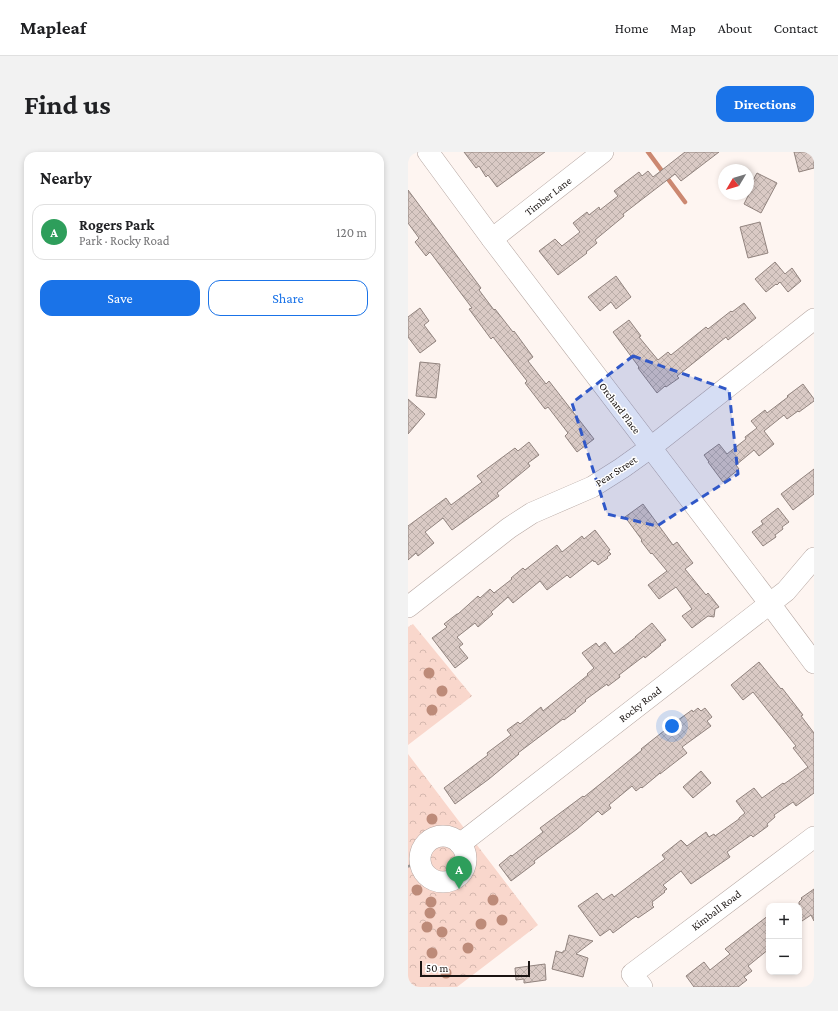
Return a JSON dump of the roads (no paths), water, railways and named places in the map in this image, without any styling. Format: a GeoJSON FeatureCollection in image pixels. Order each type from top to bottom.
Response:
{"type":"FeatureCollection","features":[{"type":"Feature","properties":{"kind":"street","name":"Orchard Place"},"geometry":{"type":"LineString","coordinates":[[428,152],[492,239],[814,663]]}},
{"type":"Feature","properties":{"kind":"street","name":"Timber Lane"},"geometry":{"type":"LineString","coordinates":[[492,239],[603,152]]}},
{"type":"Feature","properties":{"kind":"street","name":"Pear Street"},"geometry":{"type":"LineString","coordinates":[[408,607],[509,528],[532,513],[592,487],[622,468],[650,448],[814,319]]}},
{"type":"Feature","properties":{"kind":"street","name":"Rocky Road"},"geometry":{"type":"LineString","coordinates":[[460,844],[786,592],[814,558]]}},
{"type":"Feature","properties":{"kind":"street"},"geometry":{"type":"LineString","coordinates":[[441,836],[448,836],[455,839],[460,844],[466,857],[465,864],[458,876],[452,880],[445,882],[431,879],[421,868],[414,865],[427,841],[441,836]]}},
{"type":"Feature","properties":{"kind":"street","name":"Kimball Road"},"geometry":{"type":"LineString","coordinates":[[642,987],[632,974],[814,837]]}},
{"type":"Feature","properties":{"kind":"waterway"},"geometry":{"type":"LineString","coordinates":[[648,152],[685,202]]}},
{"type":"Feature","properties":{"kind":"place","name":"Rogers Park"},"geometry":{"type":"Point","coordinates":[459,889]}}]}
